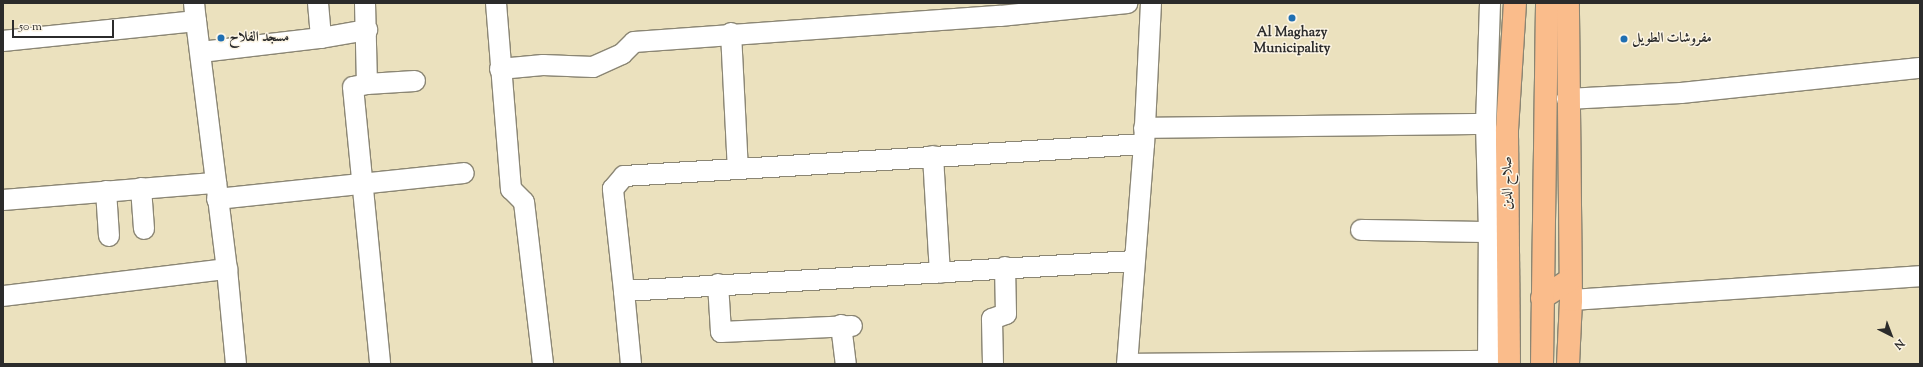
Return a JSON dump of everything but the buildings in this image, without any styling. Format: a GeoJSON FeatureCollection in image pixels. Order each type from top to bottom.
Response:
{"type":"FeatureCollection","features":[{"type":"Feature","properties":{"kind":"main road","name":"صلاح الدين"},"geometry":{"type":"LineString","coordinates":[[1495,363],[1515,3]]}},
{"type":"Feature","properties":{"kind":"main road"},"geometry":{"type":"LineString","coordinates":[[1542,364],[1547,3]]}},
{"type":"Feature","properties":{"kind":"main road"},"geometry":{"type":"LineString","coordinates":[[1568,3],[1567,99],[1570,290],[1568,364]]}},
{"type":"Feature","properties":{"kind":"main road"},"geometry":{"type":"LineString","coordinates":[[1542,298],[1570,290]]}},
{"type":"Feature","properties":{"kind":"street"},"geometry":{"type":"LineString","coordinates":[[318,3],[321,38]]}},
{"type":"Feature","properties":{"kind":"street"},"geometry":{"type":"LineString","coordinates":[[365,3],[367,30],[367,84]]}},
{"type":"Feature","properties":{"kind":"street"},"geometry":{"type":"LineString","coordinates":[[496,3],[500,69],[511,189],[524,202],[543,364]]}},
{"type":"Feature","properties":{"kind":"street"},"geometry":{"type":"LineString","coordinates":[[500,69],[543,65],[593,67],[622,54],[634,42],[731,33],[1000,16],[1127,3]]}},
{"type":"Feature","properties":{"kind":"street"},"geometry":{"type":"LineString","coordinates":[[1150,3],[1144,136],[1127,364],[1495,363],[1486,124],[1490,3]]}},
{"type":"Feature","properties":{"kind":"street"},"geometry":{"type":"LineString","coordinates":[[3,41],[195,12],[227,269],[236,364]]}},
{"type":"Feature","properties":{"kind":"street"},"geometry":{"type":"LineString","coordinates":[[201,52],[321,38],[367,30]]}},
{"type":"Feature","properties":{"kind":"street"},"geometry":{"type":"LineString","coordinates":[[731,33],[738,169]]}},
{"type":"Feature","properties":{"kind":"street"},"geometry":{"type":"LineString","coordinates":[[1488,69],[1511,68]]}},
{"type":"Feature","properties":{"kind":"street"},"geometry":{"type":"LineString","coordinates":[[1567,99],[1681,93],[1920,68]]}},
{"type":"Feature","properties":{"kind":"street"},"geometry":{"type":"LineString","coordinates":[[380,364],[353,87],[367,84],[415,81]]}},
{"type":"Feature","properties":{"kind":"street"},"geometry":{"type":"LineString","coordinates":[[631,364],[613,189],[624,176],[933,156],[1144,136],[1486,124]]}},
{"type":"Feature","properties":{"kind":"street"},"geometry":{"type":"LineString","coordinates":[[933,156],[940,273]]}},
{"type":"Feature","properties":{"kind":"street"},"geometry":{"type":"LineString","coordinates":[[3,200],[141,188],[217,191],[363,182],[464,173]]}},
{"type":"Feature","properties":{"kind":"street"},"geometry":{"type":"LineString","coordinates":[[141,188],[144,229]]}},
{"type":"Feature","properties":{"kind":"street"},"geometry":{"type":"LineString","coordinates":[[106,191],[109,236]]}},
{"type":"Feature","properties":{"kind":"street"},"geometry":{"type":"LineString","coordinates":[[1361,230],[1489,232]]}},
{"type":"Feature","properties":{"kind":"street"},"geometry":{"type":"LineString","coordinates":[[624,291],[718,284],[940,273],[1005,267],[1134,261]]}},
{"type":"Feature","properties":{"kind":"street"},"geometry":{"type":"LineString","coordinates":[[993,364],[992,320],[1006,314],[1005,267]]}},
{"type":"Feature","properties":{"kind":"street"},"geometry":{"type":"LineString","coordinates":[[3,296],[227,269]]}},
{"type":"Feature","properties":{"kind":"street"},"geometry":{"type":"LineString","coordinates":[[1570,290],[1920,276]]}},
{"type":"Feature","properties":{"kind":"street"},"geometry":{"type":"LineString","coordinates":[[718,284],[721,332],[847,326],[846,364]]}},
{"type":"Feature","properties":{"kind":"place","name":"Al Maghazy Municipality"},"geometry":{"type":"Point","coordinates":[1292,18]}},
{"type":"Feature","properties":{"kind":"place","name":"مسجد الفلاح"},"geometry":{"type":"Point","coordinates":[221,38]}},
{"type":"Feature","properties":{"kind":"place","name":"مفروشات الطويل"},"geometry":{"type":"Point","coordinates":[1624,39]}}]}
